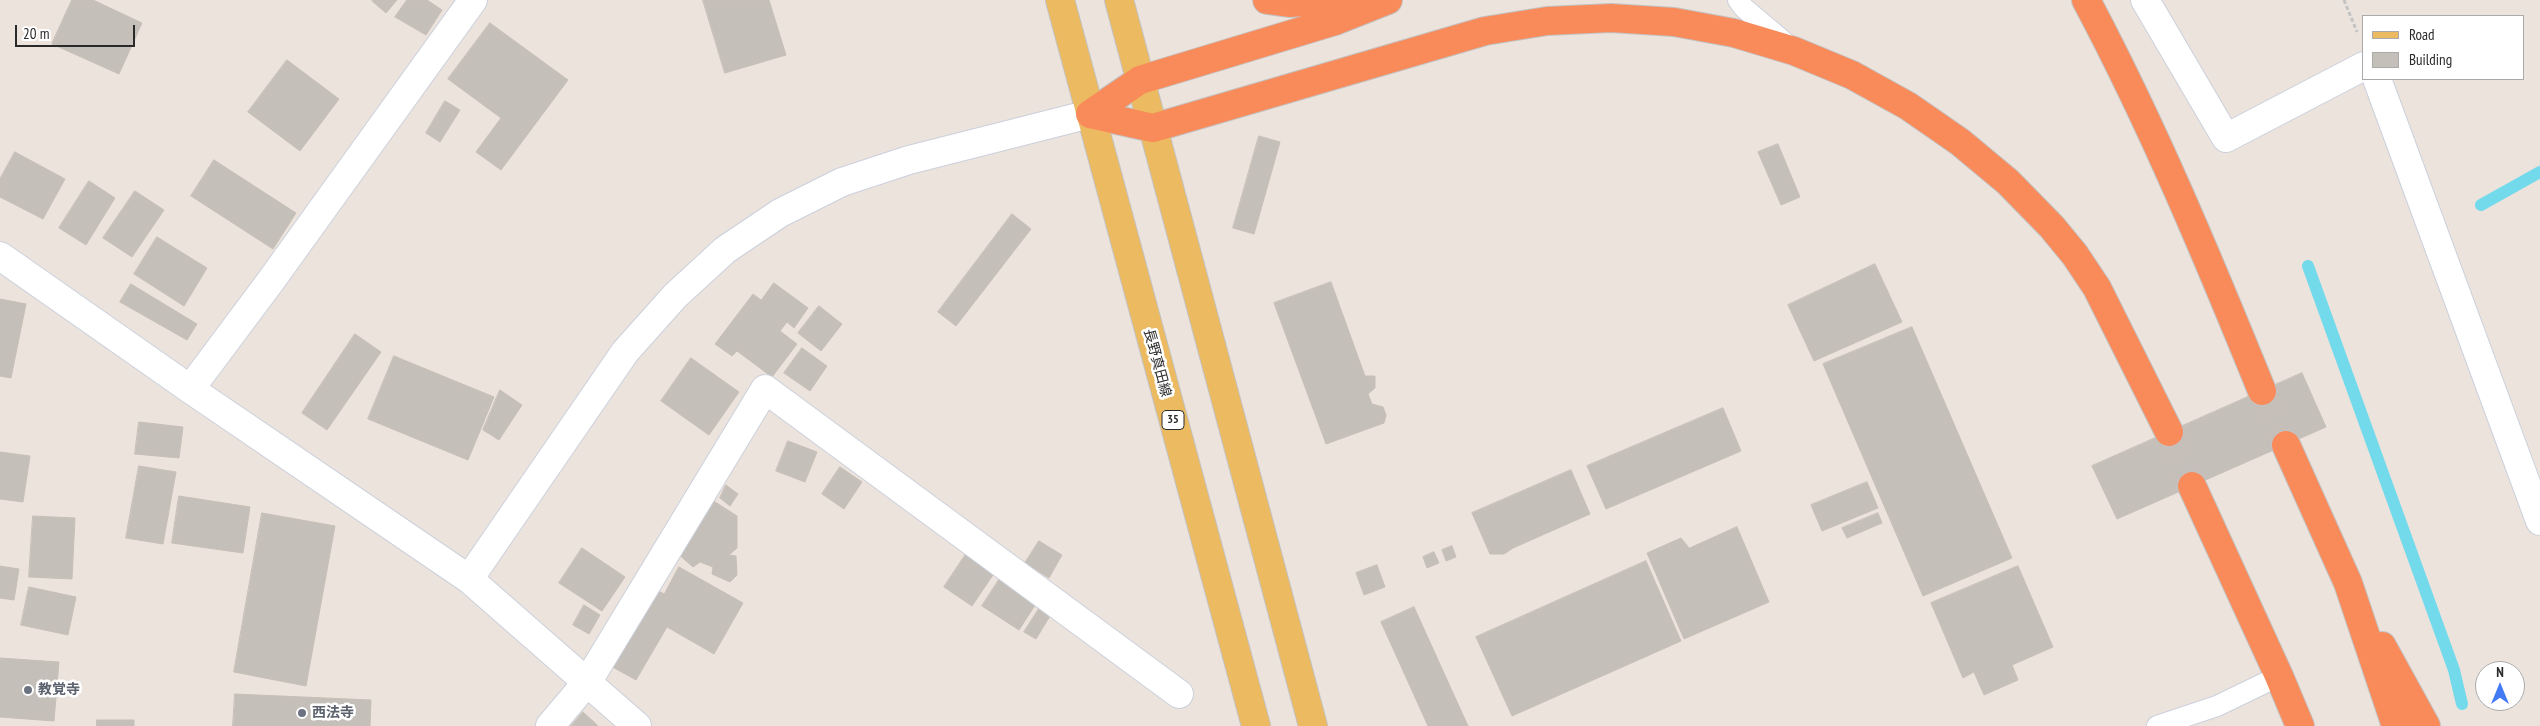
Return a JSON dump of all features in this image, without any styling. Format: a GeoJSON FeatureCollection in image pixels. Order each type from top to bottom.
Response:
{"type":"FeatureCollection","features":[{"type":"Feature","properties":{"kind":"highway"},"geometry":{"type":"LineString","coordinates":[[1266,0],[1289,3],[1336,0]]}},
{"type":"Feature","properties":{"kind":"highway"},"geometry":{"type":"LineString","coordinates":[[1090,114],[1140,80],[1335,21],[1388,0]]}},
{"type":"Feature","properties":{"kind":"highway"},"geometry":{"type":"LineString","coordinates":[[2086,0],[2116,56],[2195,227],[2262,391]]}},
{"type":"Feature","properties":{"kind":"highway"},"geometry":{"type":"LineString","coordinates":[[1090,114],[1152,128],[1485,31],[1548,21],[1611,18],[1674,22],[1734,33],[1794,50],[1852,75],[1908,106],[1960,142],[2001,176],[2052,227],[2075,255],[2097,288],[2169,432]]}},
{"type":"Feature","properties":{"kind":"highway"},"geometry":{"type":"LineString","coordinates":[[2286,444],[2348,583],[2426,726]]}},
{"type":"Feature","properties":{"kind":"highway"},"geometry":{"type":"LineString","coordinates":[[2192,486],[2280,676],[2300,726]]}},
{"type":"Feature","properties":{"kind":"highway"},"geometry":{"type":"LineString","coordinates":[[2348,583],[2396,726]]}},
{"type":"Feature","properties":{"kind":"highway"},"geometry":{"type":"LineString","coordinates":[[2280,676],[2308,726]]}},
{"type":"Feature","properties":{"kind":"main road","name":"長野真田線"},"geometry":{"type":"LineString","coordinates":[[1060,0],[1256,726]]}},
{"type":"Feature","properties":{"kind":"main road"},"geometry":{"type":"LineString","coordinates":[[1119,0],[1313,726]]}},
{"type":"Feature","properties":{"kind":"street"},"geometry":{"type":"LineString","coordinates":[[190,389],[270,282],[473,0]]}},
{"type":"Feature","properties":{"kind":"street"},"geometry":{"type":"LineString","coordinates":[[2145,0],[2226,138],[2362,67]]}},
{"type":"Feature","properties":{"kind":"street"},"geometry":{"type":"LineString","coordinates":[[2377,80],[2540,520]]}},
{"type":"Feature","properties":{"kind":"street"},"geometry":{"type":"LineString","coordinates":[[469,579],[625,352],[675,296],[725,250],[780,213],[842,182],[909,160],[1090,114]]}},
{"type":"Feature","properties":{"kind":"street"},"geometry":{"type":"LineString","coordinates":[[0,256],[190,389],[469,579],[588,681],[637,726]]}},
{"type":"Feature","properties":{"kind":"street"},"geometry":{"type":"LineString","coordinates":[[550,726],[588,681],[765,389],[1179,694]]}},
{"type":"Feature","properties":{"kind":"lane"},"geometry":{"type":"LineString","coordinates":[[1738,0],[1744,8],[1794,50]]}},
{"type":"Feature","properties":{"kind":"lane"},"geometry":{"type":"LineString","coordinates":[[2157,726],[2217,706],[2280,676]]}},
{"type":"Feature","properties":{"kind":"path"},"geometry":{"type":"LineString","coordinates":[[2344,0],[2360,39]]}},
{"type":"Feature","properties":{"kind":"building"},"geometry":{"type":"Polygon","coordinates":[[[72,0],[93,0],[142,23],[119,74],[52,44],[72,0]]]}},
{"type":"Feature","properties":{"kind":"building"},"geometry":{"type":"Polygon","coordinates":[[[373,0],[397,0],[386,13],[373,0]]]}},
{"type":"Feature","properties":{"kind":"building"},"geometry":{"type":"Polygon","coordinates":[[[407,0],[427,0],[442,10],[426,35],[395,17],[407,0]]]}},
{"type":"Feature","properties":{"kind":"building"},"geometry":{"type":"Polygon","coordinates":[[[703,0],[769,0],[786,55],[725,73],[703,0]]]}},
{"type":"Feature","properties":{"kind":"building"},"geometry":{"type":"Polygon","coordinates":[[[490,23],[568,80],[501,170],[476,152],[501,118],[448,79],[490,23]]]}},
{"type":"Feature","properties":{"kind":"building"},"geometry":{"type":"Polygon","coordinates":[[[287,60],[339,99],[300,151],[248,112],[287,60]]]}},
{"type":"Feature","properties":{"kind":"building"},"geometry":{"type":"Polygon","coordinates":[[[445,101],[460,110],[440,142],[426,133],[445,101]]]}},
{"type":"Feature","properties":{"kind":"building"},"geometry":{"type":"Polygon","coordinates":[[[1259,136],[1280,142],[1254,234],[1233,228],[1259,136]]]}},
{"type":"Feature","properties":{"kind":"building"},"geometry":{"type":"Polygon","coordinates":[[[1778,144],[1800,197],[1781,205],[1758,152],[1778,144]]]}},
{"type":"Feature","properties":{"kind":"building"},"geometry":{"type":"Polygon","coordinates":[[[15,152],[65,179],[43,219],[0,197],[0,179],[15,152]]]}},
{"type":"Feature","properties":{"kind":"building"},"geometry":{"type":"Polygon","coordinates":[[[214,160],[296,213],[273,249],[191,196],[214,160]]]}},
{"type":"Feature","properties":{"kind":"building"},"geometry":{"type":"Polygon","coordinates":[[[89,181],[115,198],[86,245],[59,228],[89,181]]]}},
{"type":"Feature","properties":{"kind":"building"},"geometry":{"type":"Polygon","coordinates":[[[135,191],[164,210],[132,257],[103,238],[135,191]]]}},
{"type":"Feature","properties":{"kind":"building"},"geometry":{"type":"Polygon","coordinates":[[[1012,214],[1031,229],[956,326],[938,312],[1012,214]]]}},
{"type":"Feature","properties":{"kind":"building"},"geometry":{"type":"Polygon","coordinates":[[[157,237],[207,268],[184,306],[134,274],[157,237]]]}},
{"type":"Feature","properties":{"kind":"building"},"geometry":{"type":"Polygon","coordinates":[[[1875,264],[1902,322],[1814,361],[1788,305],[1875,264]]]}},
{"type":"Feature","properties":{"kind":"building"},"geometry":{"type":"Polygon","coordinates":[[[1331,282],[1365,376],[1375,376],[1375,388],[1368,394],[1372,404],[1383,407],[1386,415],[1384,423],[1326,444],[1274,303],[1331,282]]]}},
{"type":"Feature","properties":{"kind":"building"},"geometry":{"type":"Polygon","coordinates":[[[774,283],[808,308],[794,328],[787,322],[780,331],[797,344],[772,377],[737,351],[732,356],[715,344],[753,294],[761,300],[774,283]]]}},
{"type":"Feature","properties":{"kind":"building"},"geometry":{"type":"Polygon","coordinates":[[[131,284],[197,324],[187,340],[120,302],[131,284]]]}},
{"type":"Feature","properties":{"kind":"building"},"geometry":{"type":"Polygon","coordinates":[[[0,299],[26,304],[11,378],[0,376],[0,299]]]}},
{"type":"Feature","properties":{"kind":"building"},"geometry":{"type":"Polygon","coordinates":[[[819,306],[842,324],[821,351],[798,333],[819,306]]]}},
{"type":"Feature","properties":{"kind":"building"},"geometry":{"type":"Polygon","coordinates":[[[1912,327],[2012,558],[1923,596],[1823,364],[1912,327]]]}},
{"type":"Feature","properties":{"kind":"building"},"geometry":{"type":"Polygon","coordinates":[[[355,334],[381,352],[327,430],[302,413],[355,334]]]}},
{"type":"Feature","properties":{"kind":"building"},"geometry":{"type":"Polygon","coordinates":[[[802,348],[827,366],[810,391],[784,373],[802,348]]]}},
{"type":"Feature","properties":{"kind":"building"},"geometry":{"type":"Polygon","coordinates":[[[394,356],[494,397],[468,460],[368,419],[394,356]]]}},
{"type":"Feature","properties":{"kind":"building"},"geometry":{"type":"Polygon","coordinates":[[[691,358],[739,392],[709,435],[661,401],[691,358]]]}},
{"type":"Feature","properties":{"kind":"building"},"geometry":{"type":"Polygon","coordinates":[[[2302,373],[2326,427],[2117,519],[2092,466],[2302,373]]]}},
{"type":"Feature","properties":{"kind":"building"},"geometry":{"type":"Polygon","coordinates":[[[500,390],[522,405],[499,440],[483,430],[500,390]]]}},
{"type":"Feature","properties":{"kind":"building"},"geometry":{"type":"Polygon","coordinates":[[[1723,408],[1741,451],[1606,509],[1587,466],[1723,408]]]}},
{"type":"Feature","properties":{"kind":"building"},"geometry":{"type":"Polygon","coordinates":[[[139,422],[183,427],[179,458],[135,454],[139,422]]]}},
{"type":"Feature","properties":{"kind":"building"},"geometry":{"type":"Polygon","coordinates":[[[788,441],[817,452],[805,482],[776,471],[788,441]]]}},
{"type":"Feature","properties":{"kind":"building"},"geometry":{"type":"Polygon","coordinates":[[[0,452],[30,456],[23,502],[0,499],[0,452]]]}},
{"type":"Feature","properties":{"kind":"building"},"geometry":{"type":"Polygon","coordinates":[[[139,466],[176,472],[163,544],[126,538],[139,466]]]}},
{"type":"Feature","properties":{"kind":"building"},"geometry":{"type":"Polygon","coordinates":[[[840,467],[862,482],[844,509],[822,494],[840,467]]]}},
{"type":"Feature","properties":{"kind":"building"},"geometry":{"type":"Polygon","coordinates":[[[1571,470],[1590,514],[1513,548],[1504,554],[1490,554],[1472,513],[1571,470]]]}},
{"type":"Feature","properties":{"kind":"building"},"geometry":{"type":"Polygon","coordinates":[[[1867,482],[1878,508],[1822,531],[1811,505],[1867,482]]]}},
{"type":"Feature","properties":{"kind":"building"},"geometry":{"type":"Polygon","coordinates":[[[726,485],[738,494],[730,506],[720,498],[726,485]]]}},
{"type":"Feature","properties":{"kind":"building"},"geometry":{"type":"Polygon","coordinates":[[[179,496],[250,507],[243,553],[172,543],[179,496]]]}},
{"type":"Feature","properties":{"kind":"building"},"geometry":{"type":"Polygon","coordinates":[[[712,500],[737,516],[737,548],[729,555],[736,556],[737,575],[730,582],[712,574],[713,567],[700,562],[693,567],[676,552],[712,500]]]}},
{"type":"Feature","properties":{"kind":"building"},"geometry":{"type":"Polygon","coordinates":[[[262,513],[335,526],[306,686],[234,672],[262,513]]]}},
{"type":"Feature","properties":{"kind":"building"},"geometry":{"type":"Polygon","coordinates":[[[1878,513],[1882,523],[1847,538],[1842,528],[1878,513]]]}},
{"type":"Feature","properties":{"kind":"building"},"geometry":{"type":"Polygon","coordinates":[[[33,516],[75,518],[72,579],[29,577],[33,516]]]}},
{"type":"Feature","properties":{"kind":"building"},"geometry":{"type":"Polygon","coordinates":[[[1737,527],[1769,602],[1684,639],[1647,553],[1681,538],[1689,548],[1737,527]]]}},
{"type":"Feature","properties":{"kind":"building"},"geometry":{"type":"Polygon","coordinates":[[[1039,541],[1062,555],[1049,578],[1025,563],[1039,541]]]}},
{"type":"Feature","properties":{"kind":"building"},"geometry":{"type":"Polygon","coordinates":[[[1452,546],[1456,557],[1446,561],[1442,550],[1452,546]]]}},
{"type":"Feature","properties":{"kind":"building"},"geometry":{"type":"Polygon","coordinates":[[[582,548],[625,577],[602,611],[559,583],[582,548]]]}},
{"type":"Feature","properties":{"kind":"building"},"geometry":{"type":"Polygon","coordinates":[[[968,551],[997,569],[972,606],[944,587],[968,551]]]}},
{"type":"Feature","properties":{"kind":"building"},"geometry":{"type":"Polygon","coordinates":[[[1434,552],[1439,563],[1427,568],[1423,557],[1434,552]]]}},
{"type":"Feature","properties":{"kind":"building"},"geometry":{"type":"Polygon","coordinates":[[[1646,561],[1681,641],[1512,716],[1476,637],[1646,561]]]}},
{"type":"Feature","properties":{"kind":"building"},"geometry":{"type":"Polygon","coordinates":[[[1377,565],[1385,587],[1364,595],[1356,573],[1377,565]]]}},
{"type":"Feature","properties":{"kind":"building"},"geometry":{"type":"Polygon","coordinates":[[[0,566],[19,569],[14,600],[0,598],[0,566]]]}},
{"type":"Feature","properties":{"kind":"building"},"geometry":{"type":"Polygon","coordinates":[[[2018,566],[2053,647],[2012,665],[2018,680],[1984,695],[1974,672],[1963,678],[1931,603],[2018,566]]]}},
{"type":"Feature","properties":{"kind":"building"},"geometry":{"type":"Polygon","coordinates":[[[679,567],[743,603],[714,654],[667,627],[636,680],[609,665],[653,588],[664,594],[679,567]]]}},
{"type":"Feature","properties":{"kind":"building"},"geometry":{"type":"Polygon","coordinates":[[[1002,575],[1039,599],[1019,630],[982,606],[1002,575]]]}},
{"type":"Feature","properties":{"kind":"building"},"geometry":{"type":"Polygon","coordinates":[[[29,587],[76,597],[68,635],[21,625],[29,587]]]}},
{"type":"Feature","properties":{"kind":"building"},"geometry":{"type":"Polygon","coordinates":[[[1042,604],[1053,611],[1036,639],[1024,632],[1042,604]]]}},
{"type":"Feature","properties":{"kind":"building"},"geometry":{"type":"Polygon","coordinates":[[[584,605],[600,615],[589,634],[573,625],[584,605]]]}},
{"type":"Feature","properties":{"kind":"building"},"geometry":{"type":"Polygon","coordinates":[[[1414,607],[1468,726],[1428,726],[1381,622],[1414,607]]]}},
{"type":"Feature","properties":{"kind":"building","name":"教覚寺"},"geometry":{"type":"Polygon","coordinates":[[[0,658],[59,662],[54,721],[0,717],[0,658]]]}},
{"type":"Feature","properties":{"kind":"building","name":"西法寺"},"geometry":{"type":"Polygon","coordinates":[[[235,694],[371,700],[370,726],[233,726],[235,694]]]}},
{"type":"Feature","properties":{"kind":"building"},"geometry":{"type":"Polygon","coordinates":[[[583,712],[596,724],[598,726],[571,726],[583,712]]]}},
{"type":"Feature","properties":{"kind":"building"},"geometry":{"type":"Polygon","coordinates":[[[97,720],[134,720],[134,726],[97,726],[97,720]]]}},
{"type":"Feature","properties":{"kind":"waterway"},"geometry":{"type":"LineString","coordinates":[[2481,205],[2540,172]]}},
{"type":"Feature","properties":{"kind":"waterway"},"geometry":{"type":"LineString","coordinates":[[2308,266],[2454,670],[2462,704]]}},
{"type":"Feature","properties":{"kind":"tunnel"},"geometry":{"type":"LineString","coordinates":[[2262,391],[2286,445]]}},
{"type":"Feature","properties":{"kind":"tunnel"},"geometry":{"type":"LineString","coordinates":[[2169,432],[2192,486]]}},
{"type":"Feature","properties":{"kind":"place","name":"教覚寺"},"geometry":{"type":"Point","coordinates":[28,690]}},
{"type":"Feature","properties":{"kind":"place","name":"西法寺"},"geometry":{"type":"Point","coordinates":[302,713]}}]}
